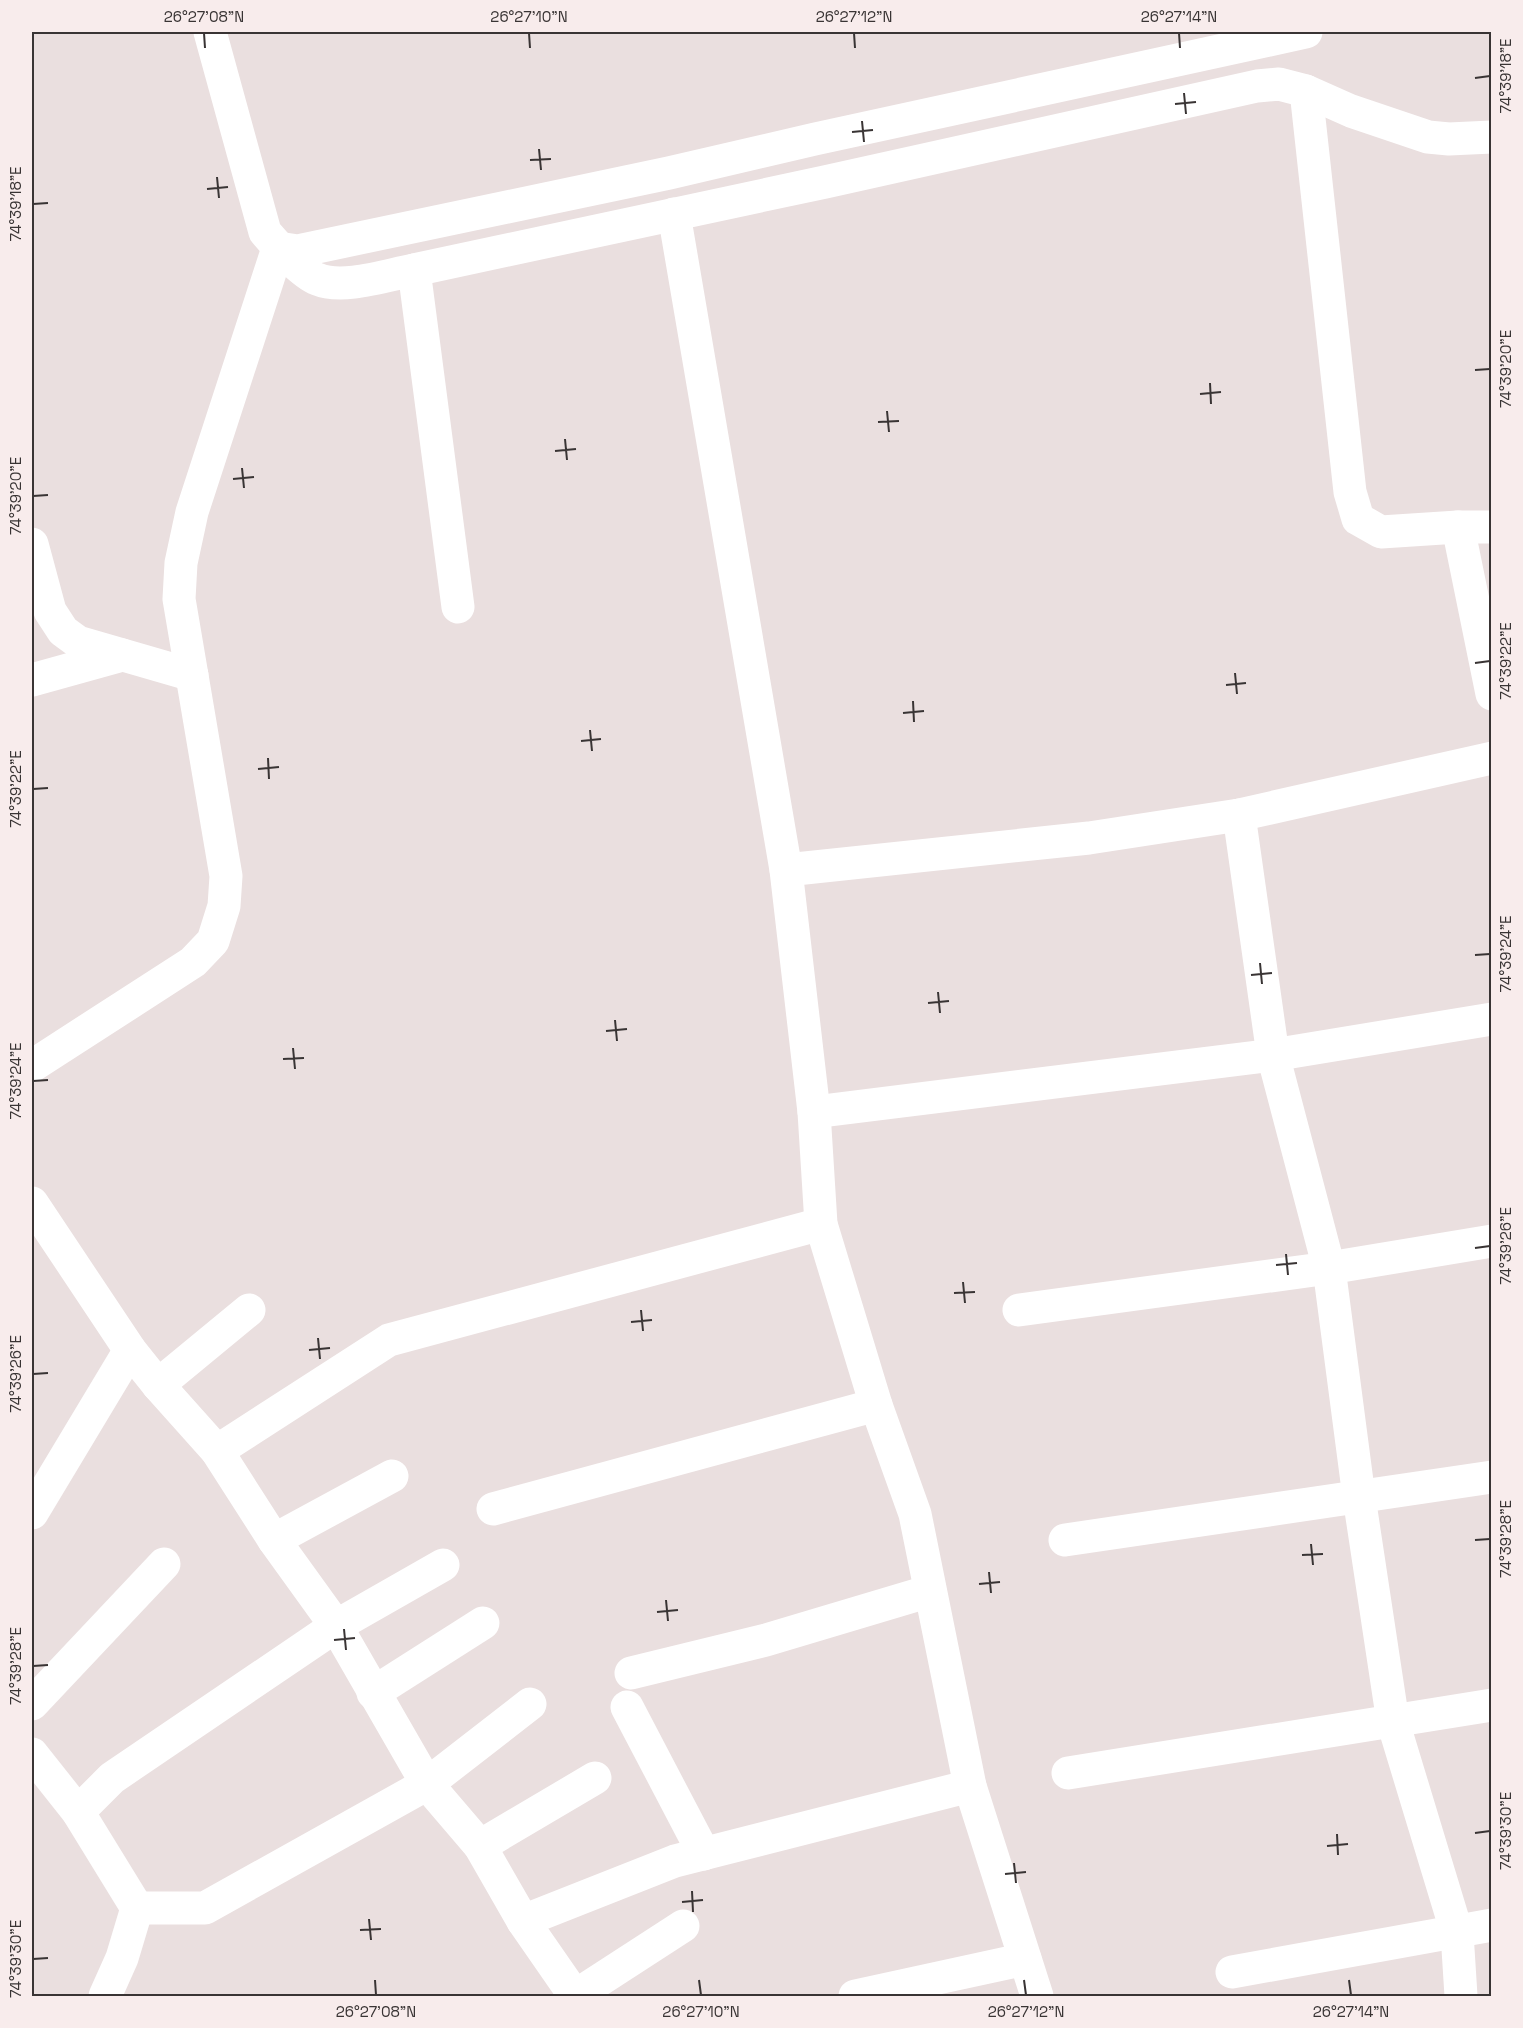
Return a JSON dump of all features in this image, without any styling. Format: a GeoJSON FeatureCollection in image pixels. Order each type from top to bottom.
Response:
{"type":"FeatureCollection","features":[{"type":"Feature","properties":{"kind":"street"},"geometry":{"type":"LineString","coordinates":[[210,32],[265,232],[278,248],[316,279],[334,283],[365,280],[414,270],[1257,86],[1279,84],[1306,91],[1352,111],[1428,136],[1449,139],[1491,137]]}},
{"type":"Feature","properties":{"kind":"street"},"geometry":{"type":"LineString","coordinates":[[278,248],[298,251],[669,174],[815,139],[1306,32]]}},
{"type":"Feature","properties":{"kind":"street"},"geometry":{"type":"LineString","coordinates":[[1306,91],[1350,492],[1358,519],[1381,532],[1491,527]]}},
{"type":"Feature","properties":{"kind":"street"},"geometry":{"type":"LineString","coordinates":[[674,214],[786,870],[814,1112],[821,1224],[876,1405],[915,1514],[970,1786],[1037,1996]]}},
{"type":"Feature","properties":{"kind":"street"},"geometry":{"type":"LineString","coordinates":[[32,1066],[193,962],[213,940],[224,906],[226,876],[179,599],[181,563],[192,512],[278,248]]}},
{"type":"Feature","properties":{"kind":"street"},"geometry":{"type":"LineString","coordinates":[[414,270],[458,607]]}},
{"type":"Feature","properties":{"kind":"street"},"geometry":{"type":"LineString","coordinates":[[1458,527],[1491,694]]}},
{"type":"Feature","properties":{"kind":"street"},"geometry":{"type":"LineString","coordinates":[[32,544],[50,612],[63,631],[78,642],[192,675]]}},
{"type":"Feature","properties":{"kind":"street"},"geometry":{"type":"LineString","coordinates":[[32,680],[122,655]]}},
{"type":"Feature","properties":{"kind":"street"},"geometry":{"type":"LineString","coordinates":[[786,870],[1089,838],[1239,815],[1491,758]]}},
{"type":"Feature","properties":{"kind":"street"},"geometry":{"type":"LineString","coordinates":[[1239,815],[1273,1055],[1329,1268],[1359,1497],[1393,1722],[1457,1933],[1461,1996]]}},
{"type":"Feature","properties":{"kind":"street"},"geometry":{"type":"LineString","coordinates":[[814,1112],[1273,1055],[1491,1019]]}},
{"type":"Feature","properties":{"kind":"street"},"geometry":{"type":"LineString","coordinates":[[32,1203],[130,1350],[217,1451],[274,1540],[336,1626],[427,1784],[480,1846],[523,1921],[575,1996],[683,1926]]}},
{"type":"Feature","properties":{"kind":"street"},"geometry":{"type":"LineString","coordinates":[[217,1451],[389,1340],[821,1224]]}},
{"type":"Feature","properties":{"kind":"street"},"geometry":{"type":"LineString","coordinates":[[1019,1310],[1329,1268],[1491,1241]]}},
{"type":"Feature","properties":{"kind":"street"},"geometry":{"type":"LineString","coordinates":[[158,1385],[249,1310]]}},
{"type":"Feature","properties":{"kind":"street"},"geometry":{"type":"LineString","coordinates":[[32,1513],[130,1350]]}},
{"type":"Feature","properties":{"kind":"street"},"geometry":{"type":"LineString","coordinates":[[494,1509],[876,1405]]}},
{"type":"Feature","properties":{"kind":"street"},"geometry":{"type":"LineString","coordinates":[[274,1540],[392,1476]]}},
{"type":"Feature","properties":{"kind":"street"},"geometry":{"type":"LineString","coordinates":[[1065,1540],[1491,1477]]}},
{"type":"Feature","properties":{"kind":"street"},"geometry":{"type":"LineString","coordinates":[[32,1704],[164,1564]]}},
{"type":"Feature","properties":{"kind":"street"},"geometry":{"type":"LineString","coordinates":[[78,1812],[112,1778],[336,1626],[443,1565]]}},
{"type":"Feature","properties":{"kind":"street"},"geometry":{"type":"LineString","coordinates":[[631,1673],[766,1640],[930,1591]]}},
{"type":"Feature","properties":{"kind":"street"},"geometry":{"type":"LineString","coordinates":[[373,1693],[483,1623]]}},
{"type":"Feature","properties":{"kind":"street"},"geometry":{"type":"LineString","coordinates":[[137,1908],[205,1908],[427,1784],[530,1704]]}},
{"type":"Feature","properties":{"kind":"street"},"geometry":{"type":"LineString","coordinates":[[1068,1773],[1491,1705]]}},
{"type":"Feature","properties":{"kind":"street"},"geometry":{"type":"LineString","coordinates":[[627,1707],[704,1854]]}},
{"type":"Feature","properties":{"kind":"street"},"geometry":{"type":"LineString","coordinates":[[32,1754],[78,1812],[137,1908],[122,1958],[105,1996]]}},
{"type":"Feature","properties":{"kind":"street"},"geometry":{"type":"LineString","coordinates":[[480,1846],[595,1779]]}},
{"type":"Feature","properties":{"kind":"street"},"geometry":{"type":"LineString","coordinates":[[523,1921],[675,1861],[970,1786]]}},
{"type":"Feature","properties":{"kind":"street"},"geometry":{"type":"LineString","coordinates":[[1232,1972],[1457,1933],[1491,1925]]}},
{"type":"Feature","properties":{"kind":"street"},"geometry":{"type":"LineString","coordinates":[[855,1996],[1025,1959]]}}]}
